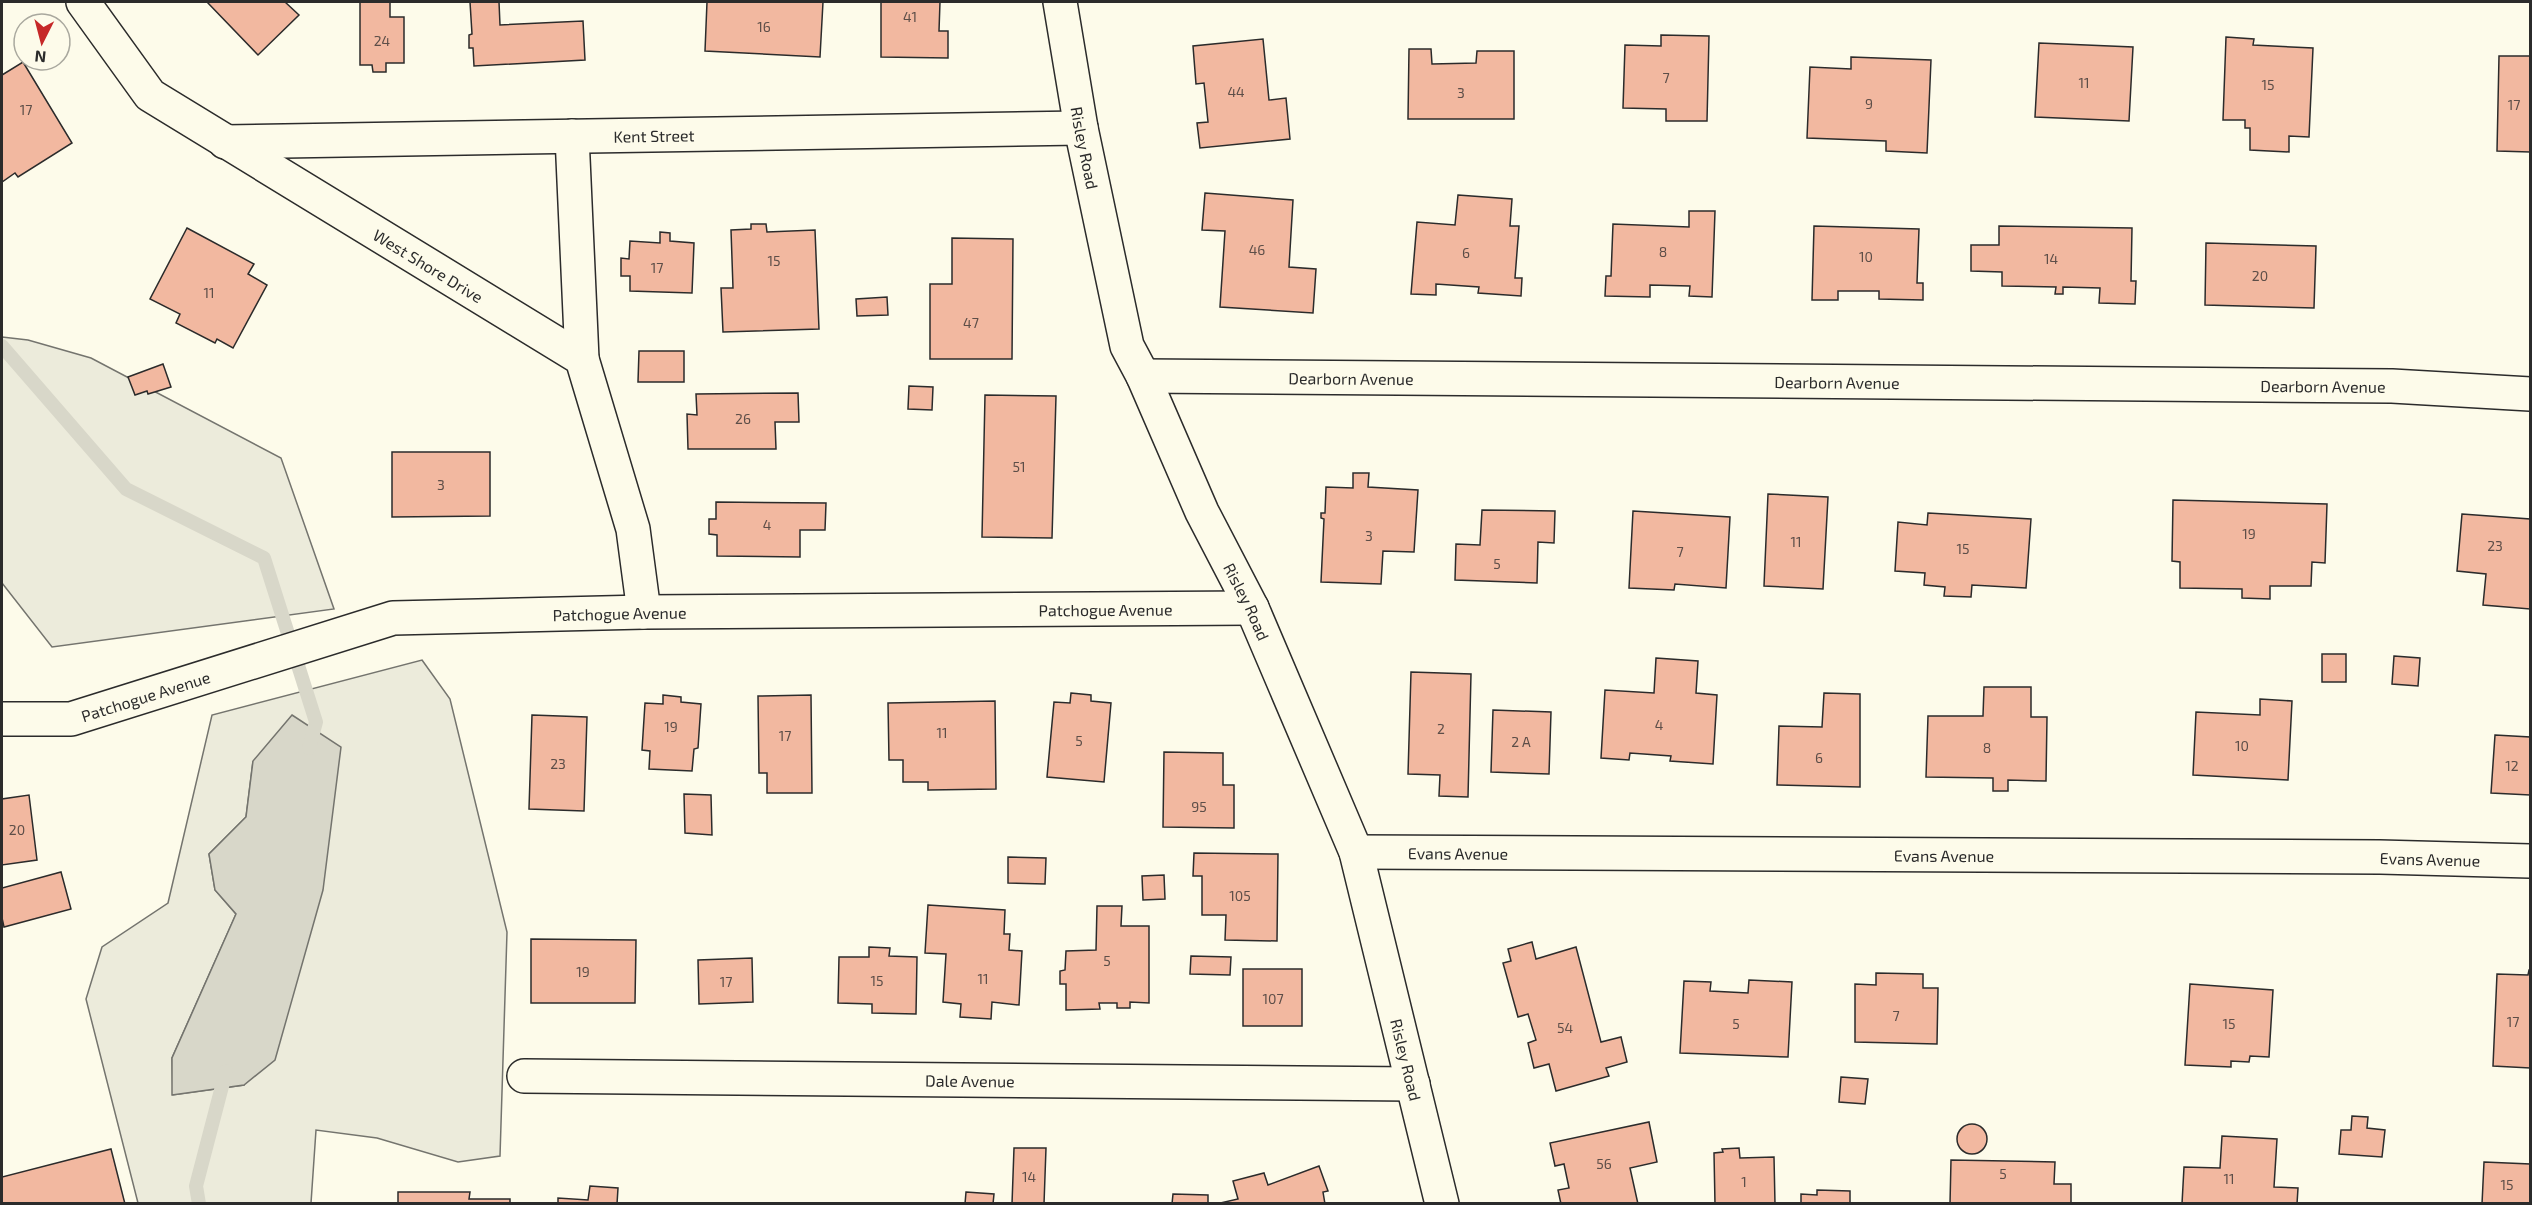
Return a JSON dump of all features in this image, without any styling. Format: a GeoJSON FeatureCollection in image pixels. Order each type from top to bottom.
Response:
{"type":"FeatureCollection","features":[{"type":"Feature","properties":{"kind":"street","name":"West Shore Drive"},"geometry":{"type":"LineString","coordinates":[[83,2],[150,95],[582,359]]}},
{"type":"Feature","properties":{"kind":"street","name":"Risley Road"},"geometry":{"type":"LineString","coordinates":[[1060,2],[1081,128],[1127,346],[1143,376],[1203,512],[1252,608],[1356,852],[1442,1203]]}},
{"type":"Feature","properties":{"kind":"street","name":"Kent Street"},"geometry":{"type":"LineString","coordinates":[[225,142],[1081,128]]}},
{"type":"Feature","properties":{"kind":"street"},"geometry":{"type":"LineString","coordinates":[[572,136],[582,359],[633,529],[644,612]]}},
{"type":"Feature","properties":{"kind":"street","name":"Dearborn Avenue"},"geometry":{"type":"LineString","coordinates":[[1143,376],[2392,386],[2530,394]]}},
{"type":"Feature","properties":{"kind":"street","name":"Patchogue Avenue"},"geometry":{"type":"LineString","coordinates":[[2,719],[71,719],[393,618],[644,612],[1252,608]]}},
{"type":"Feature","properties":{"kind":"street","name":"Evans Avenue"},"geometry":{"type":"LineString","coordinates":[[1356,852],[2380,857],[2530,861]]}},
{"type":"Feature","properties":{"kind":"street","name":"Dale Avenue"},"geometry":{"type":"LineString","coordinates":[[524,1076],[1413,1084]]}},
{"type":"Feature","properties":{"kind":"shaded area"},"geometry":{"type":"Polygon","coordinates":[[[2,337],[28,340],[91,358],[281,458],[334,609],[52,647],[2,583],[2,337]]]}},
{"type":"Feature","properties":{"kind":"shaded area"},"geometry":{"type":"Polygon","coordinates":[[[422,660],[450,699],[507,932],[500,1156],[458,1162],[377,1138],[316,1130],[311,1203],[138,1203],[86,999],[102,947],[168,903],[212,715],[422,660]],[[253,761],[246,817],[209,854],[215,890],[236,914],[172,1058],[173,1095],[244,1085],[253,761]]]}},
{"type":"Feature","properties":{"kind":"shaded area"},"geometry":{"type":"Polygon","coordinates":[[[292,715],[341,747],[323,890],[275,1060],[244,1085],[172,1095],[172,1058],[236,914],[215,890],[209,854],[246,817],[253,761],[292,715]]]}},
{"type":"Feature","properties":{"kind":"building"},"geometry":{"type":"Polygon","coordinates":[[[207,2],[285,2],[299,15],[258,55],[207,2]]]}},
{"type":"Feature","properties":{"kind":"building"},"geometry":{"type":"Polygon","coordinates":[[[360,2],[390,2],[390,17],[404,17],[404,63],[386,63],[386,72],[373,72],[372,65],[360,65],[360,2]]]}},
{"type":"Feature","properties":{"kind":"building"},"geometry":{"type":"Polygon","coordinates":[[[470,2],[499,2],[500,25],[583,21],[585,60],[474,66],[473,48],[469,48],[469,35],[472,34],[470,2]]]}},
{"type":"Feature","properties":{"kind":"building"},"geometry":{"type":"Polygon","coordinates":[[[707,2],[823,2],[820,57],[705,51],[707,2]]]}},
{"type":"Feature","properties":{"kind":"building"},"geometry":{"type":"Polygon","coordinates":[[[881,2],[940,2],[939,31],[948,31],[948,58],[881,57],[881,2]]]}},
{"type":"Feature","properties":{"kind":"building"},"geometry":{"type":"Polygon","coordinates":[[[1661,35],[1709,36],[1707,121],[1666,121],[1666,109],[1623,108],[1625,45],[1661,46],[1661,35]]]}},
{"type":"Feature","properties":{"kind":"building"},"geometry":{"type":"Polygon","coordinates":[[[2226,37],[2254,39],[2253,45],[2313,48],[2309,137],[2289,136],[2289,152],[2250,150],[2250,128],[2245,128],[2245,120],[2223,120],[2226,37]]]}},
{"type":"Feature","properties":{"kind":"building"},"geometry":{"type":"Polygon","coordinates":[[[1263,39],[1269,100],[1286,98],[1290,139],[1200,148],[1197,123],[1208,122],[1204,83],[1196,84],[1193,46],[1263,39]]]}},
{"type":"Feature","properties":{"kind":"building"},"geometry":{"type":"Polygon","coordinates":[[[2039,43],[2133,47],[2129,121],[2035,117],[2039,43]]]}},
{"type":"Feature","properties":{"kind":"building"},"geometry":{"type":"Polygon","coordinates":[[[1409,49],[1431,49],[1432,64],[1476,63],[1477,51],[1514,51],[1514,119],[1408,119],[1409,49]]]}},
{"type":"Feature","properties":{"kind":"building"},"geometry":{"type":"Polygon","coordinates":[[[2499,56],[2530,56],[2530,152],[2497,151],[2499,56]]]}},
{"type":"Feature","properties":{"kind":"building"},"geometry":{"type":"Polygon","coordinates":[[[1851,57],[1931,60],[1927,153],[1886,151],[1886,141],[1807,138],[1810,67],[1851,69],[1851,57]]]}},
{"type":"Feature","properties":{"kind":"building"},"geometry":{"type":"Polygon","coordinates":[[[12,69],[12,72],[29,72],[72,143],[18,177],[15,173],[2,182],[2,75],[12,69]]]}},
{"type":"Feature","properties":{"kind":"building"},"geometry":{"type":"Polygon","coordinates":[[[1205,193],[1293,200],[1289,267],[1316,269],[1313,313],[1220,307],[1225,231],[1202,230],[1205,193]]]}},
{"type":"Feature","properties":{"kind":"building"},"geometry":{"type":"Polygon","coordinates":[[[1458,195],[1512,199],[1510,226],[1519,226],[1515,278],[1522,278],[1521,296],[1478,293],[1479,287],[1436,284],[1436,295],[1411,294],[1417,222],[1455,225],[1458,195]]]}},
{"type":"Feature","properties":{"kind":"building"},"geometry":{"type":"Polygon","coordinates":[[[1689,211],[1715,211],[1712,297],[1689,296],[1690,286],[1650,285],[1650,297],[1605,296],[1606,276],[1611,276],[1613,224],[1689,227],[1689,211]]]}},
{"type":"Feature","properties":{"kind":"building"},"geometry":{"type":"Polygon","coordinates":[[[751,224],[766,224],[767,232],[815,230],[819,329],[723,332],[721,288],[733,288],[731,230],[751,229],[751,224]]]}},
{"type":"Feature","properties":{"kind":"building"},"geometry":{"type":"Polygon","coordinates":[[[1814,226],[1919,229],[1917,283],[1923,283],[1923,300],[1879,299],[1879,291],[1838,291],[1838,300],[1812,300],[1814,226]]]}},
{"type":"Feature","properties":{"kind":"building"},"geometry":{"type":"Polygon","coordinates":[[[1999,226],[2132,228],[2131,281],[2136,281],[2135,304],[2099,303],[2100,288],[2063,287],[2063,294],[2055,294],[2056,287],[2002,286],[2002,272],[1971,271],[1971,245],[1999,245],[1999,226]]]}},
{"type":"Feature","properties":{"kind":"building"},"geometry":{"type":"Polygon","coordinates":[[[187,228],[254,264],[248,274],[267,285],[233,348],[217,339],[215,343],[176,323],[180,314],[150,299],[187,228]]]}},
{"type":"Feature","properties":{"kind":"building"},"geometry":{"type":"Polygon","coordinates":[[[660,232],[670,233],[670,241],[694,243],[692,293],[630,291],[630,276],[621,276],[621,258],[629,259],[630,241],[660,243],[660,232]]]}},
{"type":"Feature","properties":{"kind":"building"},"geometry":{"type":"Polygon","coordinates":[[[952,238],[1013,239],[1012,359],[930,359],[930,284],[952,284],[952,238]]]}},
{"type":"Feature","properties":{"kind":"building"},"geometry":{"type":"Polygon","coordinates":[[[2206,243],[2316,246],[2314,308],[2205,305],[2206,243]]]}},
{"type":"Feature","properties":{"kind":"building"},"geometry":{"type":"Polygon","coordinates":[[[887,297],[888,315],[857,316],[856,299],[887,297]]]}},
{"type":"Feature","properties":{"kind":"building"},"geometry":{"type":"Polygon","coordinates":[[[639,351],[684,351],[684,382],[638,382],[639,351]]]}},
{"type":"Feature","properties":{"kind":"building"},"geometry":{"type":"Polygon","coordinates":[[[163,364],[171,387],[148,394],[147,391],[135,395],[128,377],[163,364]]]}},
{"type":"Feature","properties":{"kind":"building"},"geometry":{"type":"Polygon","coordinates":[[[909,386],[933,387],[932,410],[908,409],[909,386]]]}},
{"type":"Feature","properties":{"kind":"building"},"geometry":{"type":"Polygon","coordinates":[[[798,393],[799,422],[775,422],[776,449],[688,449],[687,414],[697,415],[696,394],[798,393]]]}},
{"type":"Feature","properties":{"kind":"building"},"geometry":{"type":"Polygon","coordinates":[[[985,395],[1056,396],[1052,538],[982,537],[985,395]]]}},
{"type":"Feature","properties":{"kind":"building"},"geometry":{"type":"Polygon","coordinates":[[[392,452],[490,452],[490,516],[392,517],[392,452]]]}},
{"type":"Feature","properties":{"kind":"building"},"geometry":{"type":"Polygon","coordinates":[[[1353,473],[1369,473],[1368,487],[1418,490],[1414,552],[1383,551],[1381,584],[1321,582],[1324,519],[1321,518],[1321,513],[1325,513],[1326,487],[1353,488],[1353,473]]]}},
{"type":"Feature","properties":{"kind":"building"},"geometry":{"type":"Polygon","coordinates":[[[1768,494],[1828,497],[1823,589],[1764,586],[1768,494]]]}},
{"type":"Feature","properties":{"kind":"building"},"geometry":{"type":"Polygon","coordinates":[[[2173,500],[2327,504],[2325,563],[2312,562],[2311,586],[2270,586],[2270,599],[2242,598],[2242,589],[2180,588],[2180,562],[2172,561],[2173,500]]]}},
{"type":"Feature","properties":{"kind":"building"},"geometry":{"type":"Polygon","coordinates":[[[716,502],[826,503],[825,530],[800,530],[800,557],[717,556],[717,535],[709,534],[709,519],[716,519],[716,502]]]}},
{"type":"Feature","properties":{"kind":"building"},"geometry":{"type":"Polygon","coordinates":[[[1482,510],[1555,511],[1554,543],[1538,542],[1537,583],[1455,580],[1456,544],[1480,545],[1482,510]]]}},
{"type":"Feature","properties":{"kind":"building"},"geometry":{"type":"Polygon","coordinates":[[[1633,511],[1730,517],[1726,588],[1675,584],[1674,590],[1629,588],[1633,511]]]}},
{"type":"Feature","properties":{"kind":"building"},"geometry":{"type":"Polygon","coordinates":[[[1928,513],[2031,519],[2026,588],[1972,585],[1971,597],[1944,596],[1945,587],[1924,585],[1925,573],[1895,571],[1898,522],[1927,525],[1928,513]]]}},
{"type":"Feature","properties":{"kind":"building"},"geometry":{"type":"Polygon","coordinates":[[[2462,514],[2530,519],[2530,609],[2483,605],[2486,574],[2457,571],[2462,514]]]}},
{"type":"Feature","properties":{"kind":"building"},"geometry":{"type":"Polygon","coordinates":[[[2322,654],[2346,654],[2346,682],[2322,682],[2322,654]]]}},
{"type":"Feature","properties":{"kind":"building"},"geometry":{"type":"Polygon","coordinates":[[[2394,656],[2420,658],[2418,686],[2392,684],[2394,656]]]}},
{"type":"Feature","properties":{"kind":"building"},"geometry":{"type":"Polygon","coordinates":[[[1656,658],[1698,661],[1696,693],[1717,695],[1713,764],[1670,761],[1671,756],[1630,753],[1629,760],[1601,758],[1605,690],[1654,693],[1656,658]]]}},
{"type":"Feature","properties":{"kind":"building"},"geometry":{"type":"Polygon","coordinates":[[[1411,672],[1471,674],[1468,797],[1439,796],[1440,775],[1408,774],[1411,672]]]}},
{"type":"Feature","properties":{"kind":"building"},"geometry":{"type":"Polygon","coordinates":[[[1984,687],[2031,687],[2031,717],[2047,717],[2046,781],[2008,780],[2008,791],[1993,791],[1993,778],[1926,777],[1928,716],[1983,716],[1984,687]]]}},
{"type":"Feature","properties":{"kind":"building"},"geometry":{"type":"Polygon","coordinates":[[[1071,693],[1091,695],[1091,701],[1111,703],[1104,782],[1047,777],[1054,702],[1070,703],[1071,693]]]}},
{"type":"Feature","properties":{"kind":"building"},"geometry":{"type":"Polygon","coordinates":[[[1824,693],[1860,694],[1860,787],[1777,785],[1779,726],[1822,727],[1824,693]]]}},
{"type":"Feature","properties":{"kind":"building"},"geometry":{"type":"Polygon","coordinates":[[[663,695],[681,697],[681,702],[701,704],[698,748],[694,749],[692,771],[649,769],[650,751],[642,750],[645,703],[663,704],[663,695]]]}},
{"type":"Feature","properties":{"kind":"building"},"geometry":{"type":"Polygon","coordinates":[[[811,695],[812,793],[767,793],[767,773],[759,773],[758,696],[811,695]]]}},
{"type":"Feature","properties":{"kind":"building"},"geometry":{"type":"Polygon","coordinates":[[[2260,699],[2292,701],[2288,780],[2193,775],[2196,712],[2260,715],[2260,699]]]}},
{"type":"Feature","properties":{"kind":"building"},"geometry":{"type":"Polygon","coordinates":[[[995,701],[996,789],[928,790],[928,782],[903,782],[903,760],[889,760],[888,703],[995,701]]]}},
{"type":"Feature","properties":{"kind":"building"},"geometry":{"type":"Polygon","coordinates":[[[1493,710],[1551,712],[1549,774],[1491,772],[1493,710]]]}},
{"type":"Feature","properties":{"kind":"building"},"geometry":{"type":"Polygon","coordinates":[[[532,715],[587,717],[584,811],[529,809],[532,715]]]}},
{"type":"Feature","properties":{"kind":"building"},"geometry":{"type":"Polygon","coordinates":[[[2495,735],[2530,737],[2530,795],[2491,793],[2495,735]]]}},
{"type":"Feature","properties":{"kind":"building"},"geometry":{"type":"Polygon","coordinates":[[[1164,752],[1223,753],[1223,785],[1234,785],[1234,828],[1163,827],[1164,752]]]}},
{"type":"Feature","properties":{"kind":"building"},"geometry":{"type":"Polygon","coordinates":[[[684,794],[711,795],[712,835],[685,833],[684,794]]]}},
{"type":"Feature","properties":{"kind":"building"},"geometry":{"type":"Polygon","coordinates":[[[29,795],[37,860],[2,865],[2,799],[29,795]]]}},
{"type":"Feature","properties":{"kind":"building"},"geometry":{"type":"Polygon","coordinates":[[[1194,853],[1278,854],[1277,941],[1225,940],[1226,915],[1202,915],[1202,876],[1193,876],[1194,853]]]}},
{"type":"Feature","properties":{"kind":"building"},"geometry":{"type":"Polygon","coordinates":[[[1008,857],[1046,858],[1045,884],[1008,883],[1008,857]]]}},
{"type":"Feature","properties":{"kind":"building"},"geometry":{"type":"Polygon","coordinates":[[[61,872],[71,909],[4,927],[2,888],[61,872]]]}},
{"type":"Feature","properties":{"kind":"building"},"geometry":{"type":"Polygon","coordinates":[[[1164,875],[1165,899],[1143,900],[1142,876],[1164,875]]]}},
{"type":"Feature","properties":{"kind":"building"},"geometry":{"type":"Polygon","coordinates":[[[928,905],[1005,910],[1004,934],[1010,934],[1009,950],[1022,951],[1019,1005],[992,1002],[991,1019],[960,1017],[961,1004],[943,1002],[946,954],[925,953],[928,905]]]}},
{"type":"Feature","properties":{"kind":"building"},"geometry":{"type":"Polygon","coordinates":[[[1097,906],[1122,906],[1121,926],[1149,926],[1149,1003],[1130,1002],[1130,1008],[1117,1008],[1117,1003],[1099,1003],[1100,1009],[1066,1010],[1066,984],[1060,984],[1060,971],[1065,970],[1066,951],[1096,950],[1097,906]]]}},
{"type":"Feature","properties":{"kind":"building"},"geometry":{"type":"Polygon","coordinates":[[[531,939],[636,940],[635,1003],[531,1003],[531,939]]]}},
{"type":"Feature","properties":{"kind":"building"},"geometry":{"type":"Polygon","coordinates":[[[1532,942],[1536,959],[1576,947],[1601,1042],[1621,1037],[1627,1062],[1606,1068],[1609,1076],[1556,1091],[1549,1064],[1534,1068],[1528,1043],[1536,1040],[1528,1014],[1518,1017],[1503,963],[1511,961],[1508,949],[1532,942]]]}},
{"type":"Feature","properties":{"kind":"building"},"geometry":{"type":"Polygon","coordinates":[[[869,947],[890,948],[889,956],[917,957],[916,1014],[872,1013],[872,1004],[838,1003],[839,957],[869,957],[869,947]]]}},
{"type":"Feature","properties":{"kind":"building"},"geometry":{"type":"Polygon","coordinates":[[[1191,956],[1231,957],[1230,975],[1190,974],[1191,956]]]}},
{"type":"Feature","properties":{"kind":"building"},"geometry":{"type":"Polygon","coordinates":[[[752,958],[753,1002],[699,1004],[698,960],[752,958]]]}},
{"type":"Feature","properties":{"kind":"building"},"geometry":{"type":"Polygon","coordinates":[[[1243,969],[1302,969],[1302,1026],[1243,1026],[1243,969]]]}},
{"type":"Feature","properties":{"kind":"building"},"geometry":{"type":"Polygon","coordinates":[[[2529,970],[2530,1068],[2493,1066],[2497,974],[2528,975],[2529,970]]]}},
{"type":"Feature","properties":{"kind":"building"},"geometry":{"type":"Polygon","coordinates":[[[1876,973],[1923,974],[1923,988],[1938,988],[1937,1044],[1855,1042],[1855,984],[1876,985],[1876,973]]]}},
{"type":"Feature","properties":{"kind":"building"},"geometry":{"type":"Polygon","coordinates":[[[1749,980],[1792,982],[1788,1057],[1680,1053],[1684,981],[1711,982],[1710,991],[1748,993],[1749,980]]]}},
{"type":"Feature","properties":{"kind":"building"},"geometry":{"type":"Polygon","coordinates":[[[2190,984],[2273,990],[2269,1057],[2250,1056],[2249,1062],[2231,1061],[2231,1067],[2185,1065],[2190,984]]]}},
{"type":"Feature","properties":{"kind":"building"},"geometry":{"type":"Polygon","coordinates":[[[1841,1077],[1868,1079],[1865,1104],[1839,1102],[1841,1077]]]}},
{"type":"Feature","properties":{"kind":"building"},"geometry":{"type":"Polygon","coordinates":[[[2352,1116],[2368,1117],[2367,1128],[2385,1130],[2382,1157],[2339,1154],[2341,1130],[2351,1130],[2352,1116]]]}},
{"type":"Feature","properties":{"kind":"building"},"geometry":{"type":"Polygon","coordinates":[[[1649,1122],[1657,1162],[1630,1168],[1638,1204],[1561,1204],[1558,1190],[1569,1188],[1564,1164],[1555,1166],[1550,1143],[1649,1122]]]}},
{"type":"Feature","properties":{"kind":"building"},"geometry":{"type":"Polygon","coordinates":[[[1972,1124],[1983,1128],[1987,1139],[1983,1150],[1972,1154],[1961,1150],[1957,1139],[1961,1128],[1972,1124]]]}},
{"type":"Feature","properties":{"kind":"building"},"geometry":{"type":"Polygon","coordinates":[[[2222,1136],[2277,1139],[2274,1187],[2298,1188],[2297,1204],[2182,1204],[2184,1167],[2220,1168],[2222,1136]]]}},
{"type":"Feature","properties":{"kind":"building"},"geometry":{"type":"Polygon","coordinates":[[[1014,1148],[1046,1148],[1044,1204],[1012,1204],[1014,1148]]]}},
{"type":"Feature","properties":{"kind":"building"},"geometry":{"type":"Polygon","coordinates":[[[1739,1148],[1740,1158],[1774,1157],[1775,1204],[1715,1204],[1714,1153],[1723,1152],[1722,1149],[1739,1148]]]}},
{"type":"Feature","properties":{"kind":"building"},"geometry":{"type":"Polygon","coordinates":[[[111,1149],[125,1204],[2,1204],[2,1177],[111,1149]]]}},
{"type":"Feature","properties":{"kind":"building"},"geometry":{"type":"Polygon","coordinates":[[[1951,1160],[2055,1162],[2054,1184],[2071,1184],[2071,1204],[1950,1204],[1951,1160]]]}},
{"type":"Feature","properties":{"kind":"building"},"geometry":{"type":"Polygon","coordinates":[[[2484,1162],[2530,1164],[2530,1204],[2482,1204],[2484,1162]]]}},
{"type":"Feature","properties":{"kind":"building"},"geometry":{"type":"Polygon","coordinates":[[[1319,1166],[1328,1191],[1323,1192],[1325,1204],[1216,1204],[1238,1199],[1233,1181],[1264,1173],[1268,1185],[1319,1166]]]}},
{"type":"Feature","properties":{"kind":"building"},"geometry":{"type":"Polygon","coordinates":[[[590,1186],[618,1188],[617,1204],[558,1204],[558,1198],[588,1200],[590,1186]]]}},
{"type":"Feature","properties":{"kind":"building"},"geometry":{"type":"Polygon","coordinates":[[[1817,1190],[1850,1191],[1850,1204],[1801,1204],[1801,1194],[1817,1195],[1817,1190]]]}},
{"type":"Feature","properties":{"kind":"building"},"geometry":{"type":"Polygon","coordinates":[[[398,1192],[470,1192],[469,1199],[510,1199],[510,1204],[398,1204],[398,1192]]]}},
{"type":"Feature","properties":{"kind":"building"},"geometry":{"type":"Polygon","coordinates":[[[966,1192],[994,1194],[993,1204],[965,1204],[966,1192]]]}},
{"type":"Feature","properties":{"kind":"building"},"geometry":{"type":"Polygon","coordinates":[[[1173,1194],[1208,1195],[1208,1204],[1172,1204],[1173,1194]]]}},
{"type":"Feature","properties":{"kind":"waterway"},"geometry":{"type":"LineString","coordinates":[[2,346],[126,489],[264,558],[316,722],[309,748]]}},
{"type":"Feature","properties":{"kind":"waterway"},"geometry":{"type":"LineString","coordinates":[[199,1204],[196,1186],[226,1071]]}}]}
